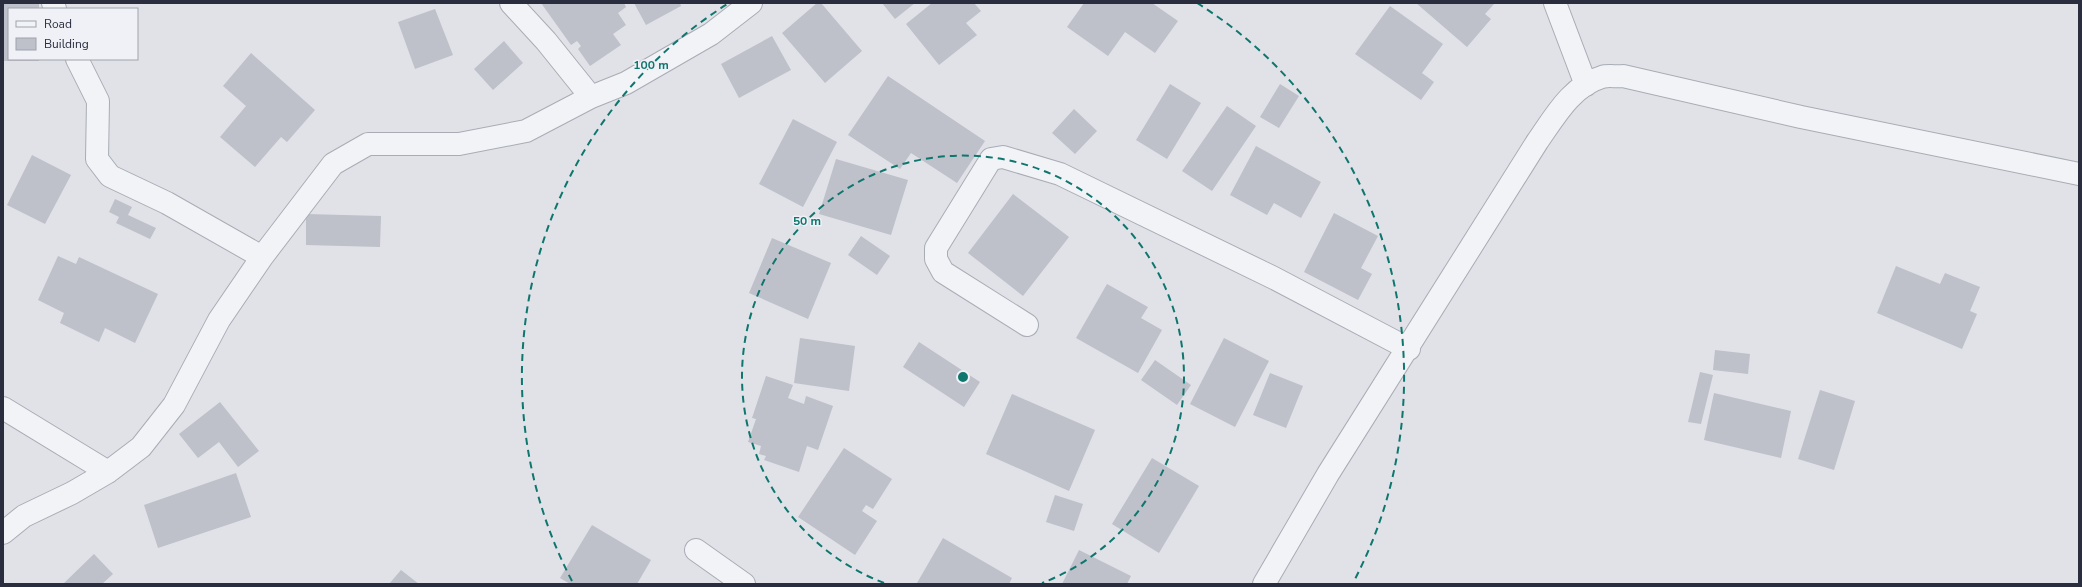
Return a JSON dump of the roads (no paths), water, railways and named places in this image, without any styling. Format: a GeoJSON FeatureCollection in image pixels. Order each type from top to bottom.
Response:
{"type":"FeatureCollection","features":[{"type":"Feature","properties":{"kind":"street"},"geometry":{"type":"LineString","coordinates":[[511,3],[546,41],[592,97]]}},
{"type":"Feature","properties":{"kind":"street"},"geometry":{"type":"LineString","coordinates":[[3,533],[24,516],[72,493],[108,472],[141,447],[174,405],[219,320],[262,257],[333,164],[368,144],[458,144],[526,131],[592,97],[626,83],[711,34],[752,3]]}},
{"type":"Feature","properties":{"kind":"street"},"geometry":{"type":"LineString","coordinates":[[1555,3],[1586,85]]}},
{"type":"Feature","properties":{"kind":"street"},"geometry":{"type":"LineString","coordinates":[[77,60],[98,102],[97,159],[110,176],[167,203],[262,257]]}},
{"type":"Feature","properties":{"kind":"street"},"geometry":{"type":"LineString","coordinates":[[1264,584],[1328,474],[1409,349],[1537,142],[1565,102],[1586,85],[1602,77],[1623,76],[1801,117],[2079,174]]}},
{"type":"Feature","properties":{"kind":"street"},"geometry":{"type":"LineString","coordinates":[[1027,325],[943,272],[936,259],[936,248],[991,160],[1003,157],[1060,174],[1099,192],[1274,278],[1409,349]]}},
{"type":"Feature","properties":{"kind":"street"},"geometry":{"type":"LineString","coordinates":[[3,408],[108,472]]}},
{"type":"Feature","properties":{"kind":"street"},"geometry":{"type":"LineString","coordinates":[[696,550],[744,584]]}}]}
